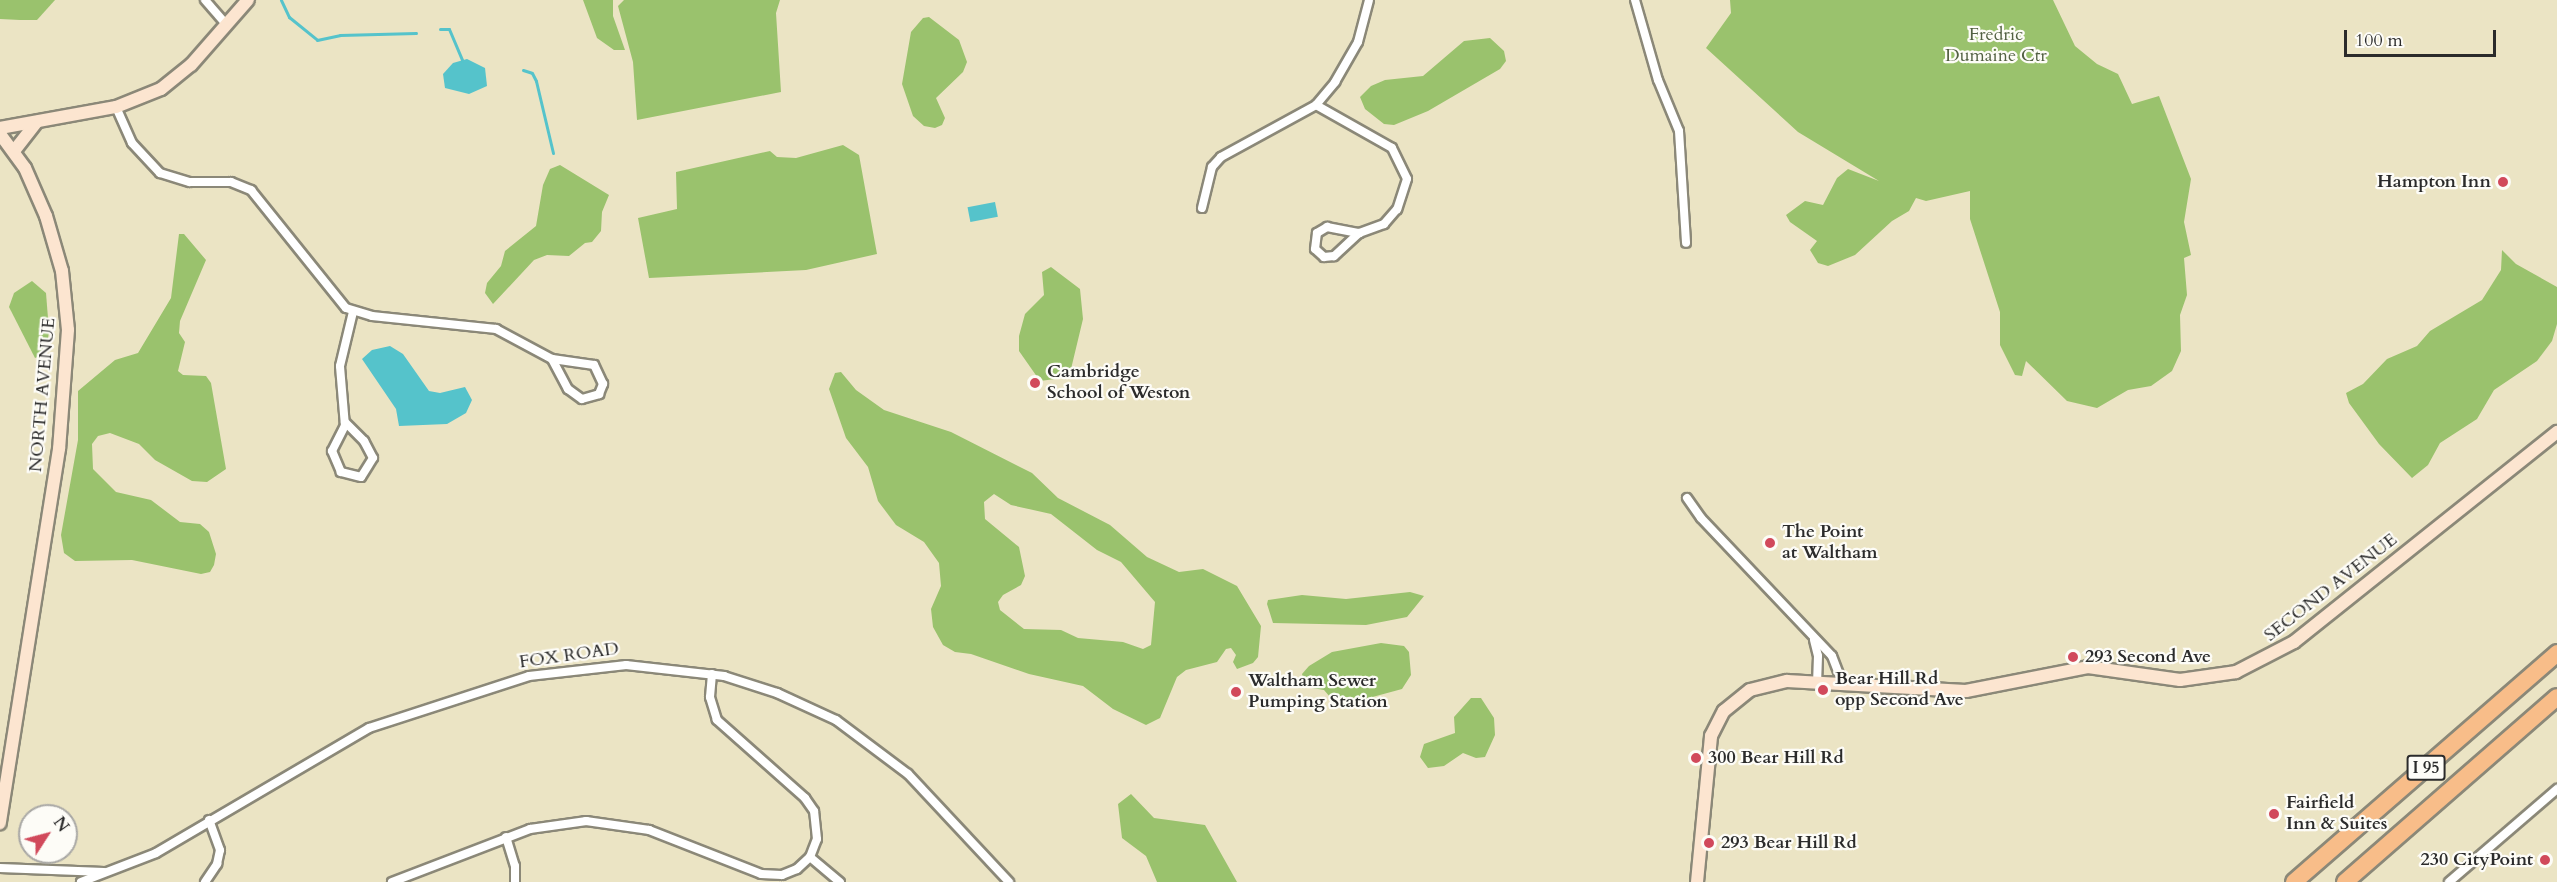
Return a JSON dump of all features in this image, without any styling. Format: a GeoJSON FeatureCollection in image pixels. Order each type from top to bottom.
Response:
{"type":"FeatureCollection","features":[{"type":"Feature","properties":{"kind":"highway","name":"I 95"},"geometry":{"type":"LineString","coordinates":[[2294,882],[2557,653]]}},
{"type":"Feature","properties":{"kind":"highway","name":"I 95"},"geometry":{"type":"LineString","coordinates":[[2345,882],[2557,697]]}},
{"type":"Feature","properties":{"kind":"street"},"geometry":{"type":"LineString","coordinates":[[205,0],[226,24]]}},
{"type":"Feature","properties":{"kind":"street"},"geometry":{"type":"LineString","coordinates":[[0,128],[116,107],[175,80],[248,0]]}},
{"type":"Feature","properties":{"kind":"street"},"geometry":{"type":"LineString","coordinates":[[1202,208],[1212,167],[1221,158],[1316,105],[1355,50],[1369,0]]}},
{"type":"Feature","properties":{"kind":"street"},"geometry":{"type":"LineString","coordinates":[[1635,0],[1655,71],[1679,131],[1686,243]]}},
{"type":"Feature","properties":{"kind":"street"},"geometry":{"type":"LineString","coordinates":[[1316,105],[1392,148],[1407,179],[1397,208],[1384,224],[1359,232],[1334,256],[1324,257],[1315,249],[1317,233],[1327,227],[1359,232]]}},
{"type":"Feature","properties":{"kind":"street"},"geometry":{"type":"LineString","coordinates":[[116,107],[132,143],[160,173],[190,182],[231,182],[251,190],[339,301],[353,312],[496,329],[552,359],[594,365],[603,384],[599,394],[582,399],[568,389],[552,359]]}},
{"type":"Feature","properties":{"kind":"street"},"geometry":{"type":"LineString","coordinates":[[14,151],[27,130],[42,119]]}},
{"type":"Feature","properties":{"kind":"street","name":"NORTH AVENUE"},"geometry":{"type":"LineString","coordinates":[[0,134],[14,151],[33,184],[54,241],[68,320],[59,449],[0,823]]}},
{"type":"Feature","properties":{"kind":"street"},"geometry":{"type":"LineString","coordinates":[[345,422],[364,441],[373,458],[369,469],[361,477],[341,472],[334,462],[332,451],[345,422],[340,366],[353,312]]}},
{"type":"Feature","properties":{"kind":"street","name":"SECOND AVENUE"},"geometry":{"type":"LineString","coordinates":[[1697,882],[1708,749],[1718,720],[1736,699],[1760,685],[1782,681],[1954,691],[2002,686],[2081,667],[2180,680],[2220,676],[2249,668],[2294,642],[2557,432]]}},
{"type":"Feature","properties":{"kind":"street"},"geometry":{"type":"LineString","coordinates":[[1687,498],[1701,518],[1835,662],[1843,685]]}},
{"type":"Feature","properties":{"kind":"street"},"geometry":{"type":"LineString","coordinates":[[1811,634],[1818,656],[1817,683]]}},
{"type":"Feature","properties":{"kind":"street","name":"FOX ROAD"},"geometry":{"type":"LineString","coordinates":[[81,882],[149,856],[352,736],[511,681],[609,665],[712,674],[792,699],[867,740],[926,792],[1009,882]]}},
{"type":"Feature","properties":{"kind":"street"},"geometry":{"type":"LineString","coordinates":[[392,882],[506,837],[561,824],[616,823],[667,836],[768,875],[789,873],[810,856],[818,831],[812,806],[717,720],[710,697],[712,674]]}},
{"type":"Feature","properties":{"kind":"street"},"geometry":{"type":"LineString","coordinates":[[2449,882],[2557,789]]}},
{"type":"Feature","properties":{"kind":"street"},"geometry":{"type":"LineString","coordinates":[[205,882],[217,864],[220,850],[209,820]]}},
{"type":"Feature","properties":{"kind":"street"},"geometry":{"type":"LineString","coordinates":[[506,837],[515,866],[515,882]]}},
{"type":"Feature","properties":{"kind":"street"},"geometry":{"type":"LineString","coordinates":[[810,856],[840,882]]}},
{"type":"Feature","properties":{"kind":"street","name":"FOX ROAD"},"geometry":{"type":"LineString","coordinates":[[0,868],[104,872]]}},
{"type":"Feature","properties":{"kind":"green space"},"geometry":{"type":"Polygon","coordinates":[[[0,0],[55,0],[37,20],[20,20],[0,19],[0,0]]]}},
{"type":"Feature","properties":{"kind":"green space"},"geometry":{"type":"Polygon","coordinates":[[[583,0],[613,0],[613,16],[625,50],[614,50],[597,38],[583,0]]]}},
{"type":"Feature","properties":{"kind":"green space"},"geometry":{"type":"Polygon","coordinates":[[[624,0],[780,0],[776,13],[781,92],[637,120],[633,62],[618,6],[624,0]]]}},
{"type":"Feature","properties":{"kind":"green space","name":"Fredric Dumaine Ctr"},"geometry":{"type":"Polygon","coordinates":[[[1730,0],[2053,0],[2075,46],[2097,64],[2118,74],[2132,104],[2159,96],[2191,179],[2184,222],[2191,255],[2184,258],[2187,295],[2180,315],[2181,351],[2172,371],[2151,386],[2128,390],[2097,408],[2067,401],[2026,361],[2022,376],[2015,375],[2000,345],[2000,312],[1970,219],[1970,191],[1926,201],[1916,198],[1909,211],[1892,221],[1855,255],[1828,266],[1818,263],[1810,250],[1817,241],[1790,222],[1786,215],[1805,201],[1823,205],[1837,178],[1848,169],[1879,181],[1798,132],[1706,48],[1731,13],[1730,0]]]}},
{"type":"Feature","properties":{"kind":"green space"},"geometry":{"type":"Polygon","coordinates":[[[929,17],[959,40],[967,62],[963,72],[936,98],[945,118],[942,125],[935,128],[924,126],[913,116],[902,84],[911,32],[923,18],[929,17]]]}},
{"type":"Feature","properties":{"kind":"green space"},"geometry":{"type":"Polygon","coordinates":[[[1490,38],[1504,51],[1506,61],[1500,69],[1428,111],[1394,125],[1384,124],[1365,109],[1360,97],[1371,86],[1385,80],[1423,76],[1464,41],[1490,38]]]}},
{"type":"Feature","properties":{"kind":"green space"},"geometry":{"type":"Polygon","coordinates":[[[843,145],[859,155],[877,254],[806,270],[649,278],[638,218],[677,209],[676,172],[770,151],[777,157],[796,158],[843,145]]]}},
{"type":"Feature","properties":{"kind":"green space"},"geometry":{"type":"Polygon","coordinates":[[[560,165],[609,195],[602,212],[601,231],[592,242],[585,243],[569,256],[547,255],[534,260],[493,304],[485,293],[487,283],[501,266],[505,251],[536,226],[543,185],[550,169],[560,165]]]}},
{"type":"Feature","properties":{"kind":"green space"},"geometry":{"type":"Polygon","coordinates":[[[179,234],[184,234],[206,260],[180,321],[179,333],[185,342],[178,371],[183,375],[206,376],[211,383],[226,469],[207,482],[192,481],[155,460],[139,444],[110,433],[98,436],[92,444],[93,469],[116,492],[151,500],[180,522],[200,524],[209,532],[216,554],[214,565],[210,572],[201,574],[132,560],[75,561],[64,553],[61,535],[78,440],[78,391],[115,360],[138,353],[171,298],[179,234]]]}},
{"type":"Feature","properties":{"kind":"green space"},"geometry":{"type":"Polygon","coordinates":[[[2502,250],[2516,264],[2557,287],[2557,324],[2552,341],[2537,361],[2494,390],[2477,419],[2440,443],[2428,465],[2412,478],[2379,444],[2349,403],[2346,393],[2363,384],[2387,359],[2417,346],[2430,331],[2482,300],[2501,270],[2502,250]]]}},
{"type":"Feature","properties":{"kind":"green space"},"geometry":{"type":"Polygon","coordinates":[[[1051,267],[1080,289],[1083,319],[1071,369],[1055,379],[1040,381],[1019,351],[1019,336],[1025,314],[1044,295],[1042,272],[1051,267]]]}},
{"type":"Feature","properties":{"kind":"green space"},"geometry":{"type":"Polygon","coordinates":[[[32,281],[46,293],[49,331],[46,354],[35,358],[9,307],[14,293],[32,281]]]}},
{"type":"Feature","properties":{"kind":"green space"},"geometry":{"type":"Polygon","coordinates":[[[841,372],[856,390],[884,410],[951,432],[1032,473],[1058,498],[1110,525],[1147,557],[1179,572],[1203,569],[1237,586],[1261,626],[1258,657],[1253,663],[1237,669],[1233,662],[1236,655],[1231,648],[1226,649],[1217,662],[1186,670],[1177,677],[1160,718],[1146,725],[1113,709],[1083,686],[1029,674],[971,654],[955,652],[943,645],[933,627],[931,609],[941,586],[939,563],[924,542],[896,525],[878,501],[868,467],[846,438],[829,389],[835,373],[841,372]],[[994,494],[984,502],[985,519],[1019,547],[1025,576],[1021,585],[1003,595],[998,602],[1000,610],[1024,629],[1061,630],[1078,638],[1123,642],[1143,649],[1151,645],[1155,602],[1121,562],[1097,550],[1051,514],[1011,505],[994,494]]]}},
{"type":"Feature","properties":{"kind":"green space"},"geometry":{"type":"Polygon","coordinates":[[[1410,592],[1424,596],[1407,617],[1366,625],[1273,623],[1267,604],[1268,600],[1302,595],[1346,599],[1410,592]]]}},
{"type":"Feature","properties":{"kind":"green space"},"geometry":{"type":"Polygon","coordinates":[[[1381,643],[1404,646],[1409,652],[1411,675],[1402,689],[1343,705],[1336,704],[1324,690],[1312,688],[1304,681],[1302,674],[1309,666],[1332,652],[1381,643]]]}},
{"type":"Feature","properties":{"kind":"green space"},"geometry":{"type":"Polygon","coordinates":[[[1471,698],[1481,698],[1494,718],[1495,735],[1485,757],[1476,758],[1463,753],[1444,766],[1428,768],[1420,757],[1424,744],[1455,733],[1454,717],[1471,698]]]}},
{"type":"Feature","properties":{"kind":"green space"},"geometry":{"type":"Polygon","coordinates":[[[1131,794],[1154,818],[1205,825],[1237,882],[1157,882],[1146,856],[1122,838],[1118,804],[1131,794]]]}},
{"type":"Feature","properties":{"kind":"water"},"geometry":{"type":"Polygon","coordinates":[[[467,59],[485,68],[487,86],[469,94],[445,88],[443,74],[453,63],[467,59]]]}},
{"type":"Feature","properties":{"kind":"water"},"geometry":{"type":"Polygon","coordinates":[[[995,202],[998,217],[970,222],[968,207],[995,202]]]}},
{"type":"Feature","properties":{"kind":"water"},"geometry":{"type":"Polygon","coordinates":[[[390,346],[403,354],[429,391],[440,393],[465,387],[472,400],[466,413],[447,424],[399,426],[396,409],[362,359],[372,350],[390,346]]]}},
{"type":"Feature","properties":{"kind":"waterway"},"geometry":{"type":"LineString","coordinates":[[281,0],[289,17],[317,40],[340,35],[416,33]]}},
{"type":"Feature","properties":{"kind":"waterway"},"geometry":{"type":"LineString","coordinates":[[440,29],[449,29],[462,60]]}},
{"type":"Feature","properties":{"kind":"waterway"},"geometry":{"type":"LineString","coordinates":[[523,70],[532,73],[536,81],[553,153]]}},
{"type":"Feature","properties":{"kind":"place","name":"Hampton Inn"},"geometry":{"type":"Point","coordinates":[2503,182]}},
{"type":"Feature","properties":{"kind":"place","name":"Cambridge School of Weston"},"geometry":{"type":"Point","coordinates":[1035,383]}},
{"type":"Feature","properties":{"kind":"place","name":"The Point at Waltham"},"geometry":{"type":"Point","coordinates":[1770,543]}},
{"type":"Feature","properties":{"kind":"place","name":"293 Second Ave"},"geometry":{"type":"Point","coordinates":[2073,657]}},
{"type":"Feature","properties":{"kind":"place","name":"Bear Hill Rd opp Second Ave"},"geometry":{"type":"Point","coordinates":[1823,690]}},
{"type":"Feature","properties":{"kind":"place","name":"Waltham Sewer Pumping Station"},"geometry":{"type":"Point","coordinates":[1236,692]}},
{"type":"Feature","properties":{"kind":"place","name":"300 Bear Hill Rd"},"geometry":{"type":"Point","coordinates":[1696,758]}},
{"type":"Feature","properties":{"kind":"place","name":"Fairfield Inn & Suites"},"geometry":{"type":"Point","coordinates":[2274,814]}},
{"type":"Feature","properties":{"kind":"place","name":"293 Bear Hill Rd"},"geometry":{"type":"Point","coordinates":[1709,843]}},
{"type":"Feature","properties":{"kind":"place","name":"230 CityPoint"},"geometry":{"type":"Point","coordinates":[2545,860]}}]}
